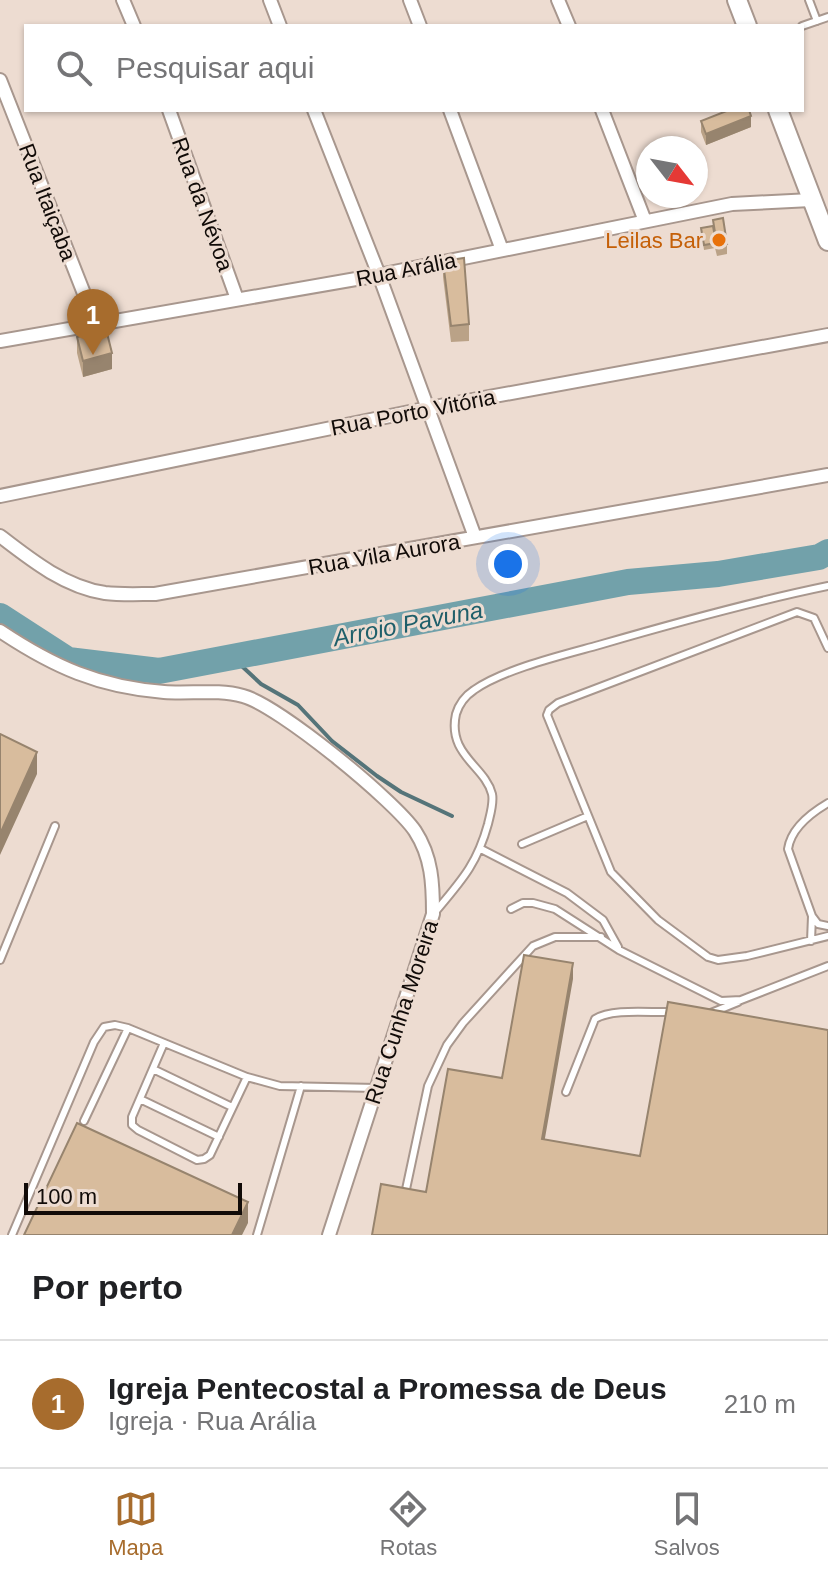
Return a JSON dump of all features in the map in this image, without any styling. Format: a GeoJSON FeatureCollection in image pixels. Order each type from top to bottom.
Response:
{"type":"FeatureCollection","features":[{"type":"Feature","properties":{"kind":"main road"},"geometry":{"type":"LineString","coordinates":[[737,0],[746,24]]}},
{"type":"Feature","properties":{"kind":"main road"},"geometry":{"type":"LineString","coordinates":[[779,112],[828,241]]}},
{"type":"Feature","properties":{"kind":"street"},"geometry":{"type":"LineString","coordinates":[[123,0],[133,24]]}},
{"type":"Feature","properties":{"kind":"street"},"geometry":{"type":"LineString","coordinates":[[270,0],[279,24]]}},
{"type":"Feature","properties":{"kind":"street"},"geometry":{"type":"LineString","coordinates":[[410,0],[419,24]]}},
{"type":"Feature","properties":{"kind":"street"},"geometry":{"type":"LineString","coordinates":[[558,0],[568,24]]}},
{"type":"Feature","properties":{"kind":"street","name":"Rua Itaiçaba"},"geometry":{"type":"LineString","coordinates":[[0,80],[96,324]]}},
{"type":"Feature","properties":{"kind":"street","name":"Rua da Névoa"},"geometry":{"type":"LineString","coordinates":[[170,112],[237,299]]}},
{"type":"Feature","properties":{"kind":"street"},"geometry":{"type":"LineString","coordinates":[[315,112],[379,275],[475,537]]}},
{"type":"Feature","properties":{"kind":"street"},"geometry":{"type":"LineString","coordinates":[[451,112],[502,250]]}},
{"type":"Feature","properties":{"kind":"street"},"geometry":{"type":"LineString","coordinates":[[603,112],[645,221]]}},
{"type":"Feature","properties":{"kind":"street","name":"Rua Arália"},"geometry":{"type":"LineString","coordinates":[[0,341],[379,275],[732,204],[811,200]]}},
{"type":"Feature","properties":{"kind":"street","name":"Rua Porto Vitória"},"geometry":{"type":"LineString","coordinates":[[0,496],[429,408],[828,335]]}},
{"type":"Feature","properties":{"kind":"street","name":"Rua Vila Aurora"},"geometry":{"type":"LineString","coordinates":[[0,536],[28,558],[66,581],[104,593],[155,594],[828,475]]}},
{"type":"Feature","properties":{"kind":"street","name":"Rua Cunha Moreira"},"geometry":{"type":"LineString","coordinates":[[0,631],[46,661],[99,681],[123,687],[231,694],[256,700],[309,735],[400,812],[415,831],[427,855],[433,880],[433,914],[329,1235]]}},
{"type":"Feature","properties":{"kind":"lane"},"geometry":{"type":"LineString","coordinates":[[809,0],[817,21]]}},
{"type":"Feature","properties":{"kind":"lane"},"geometry":{"type":"LineString","coordinates":[[804,25],[828,17]]}},
{"type":"Feature","properties":{"kind":"lane"},"geometry":{"type":"LineString","coordinates":[[433,914],[469,871],[481,849],[492,809],[492,795],[485,780],[461,749],[455,730],[456,713],[471,692],[541,661],[748,602],[828,586]]}},
{"type":"Feature","properties":{"kind":"lane"},"geometry":{"type":"LineString","coordinates":[[828,648],[814,618],[797,612],[552,706],[547,715],[611,872],[658,920],[708,957],[718,960],[828,936]]}},
{"type":"Feature","properties":{"kind":"lane"},"geometry":{"type":"LineString","coordinates":[[828,803],[809,814],[789,842],[789,858],[812,916],[818,924],[828,926]]}},
{"type":"Feature","properties":{"kind":"lane"},"geometry":{"type":"LineString","coordinates":[[522,844],[588,816]]}},
{"type":"Feature","properties":{"kind":"lane"},"geometry":{"type":"LineString","coordinates":[[0,960],[55,826]]}},
{"type":"Feature","properties":{"kind":"lane"},"geometry":{"type":"LineString","coordinates":[[481,849],[567,893],[603,920],[619,950]]}},
{"type":"Feature","properties":{"kind":"lane"},"geometry":{"type":"LineString","coordinates":[[511,909],[523,903],[533,903],[555,909],[619,950],[712,997],[721,1001],[741,1000]]}},
{"type":"Feature","properties":{"kind":"lane"},"geometry":{"type":"LineString","coordinates":[[811,941],[812,916]]}},
{"type":"Feature","properties":{"kind":"lane"},"geometry":{"type":"LineString","coordinates":[[403,1204],[428,1086],[455,1034],[476,1006],[533,946],[555,937],[601,937]]}},
{"type":"Feature","properties":{"kind":"lane"},"geometry":{"type":"LineString","coordinates":[[700,1015],[722,1010],[828,966]]}},
{"type":"Feature","properties":{"kind":"lane"},"geometry":{"type":"LineString","coordinates":[[566,1092],[595,1019],[611,1011],[687,1013]]}},
{"type":"Feature","properties":{"kind":"lane"},"geometry":{"type":"LineString","coordinates":[[12,1235],[97,1035],[108,1026],[128,1028],[247,1077],[280,1086],[377,1088]]}},
{"type":"Feature","properties":{"kind":"lane"},"geometry":{"type":"LineString","coordinates":[[84,1121],[128,1028]]}},
{"type":"Feature","properties":{"kind":"lane"},"geometry":{"type":"LineString","coordinates":[[164,1043],[132,1117],[132,1125],[197,1160],[210,1155],[247,1077]]}},
{"type":"Feature","properties":{"kind":"lane"},"geometry":{"type":"LineString","coordinates":[[153,1069],[232,1107]]}},
{"type":"Feature","properties":{"kind":"lane"},"geometry":{"type":"LineString","coordinates":[[257,1235],[301,1086]]}},
{"type":"Feature","properties":{"kind":"lane"},"geometry":{"type":"LineString","coordinates":[[140,1099],[219,1137]]}},
{"type":"Feature","properties":{"kind":"building"},"geometry":{"type":"Polygon","coordinates":[[[724,112],[750,112],[751,116],[706,134],[701,121],[724,112]]]}},
{"type":"Feature","properties":{"kind":"building"},"geometry":{"type":"Polygon","coordinates":[[[723,218],[727,244],[717,245],[713,220],[723,218]]]}},
{"type":"Feature","properties":{"kind":"building"},"geometry":{"type":"Polygon","coordinates":[[[713,226],[716,243],[704,245],[701,228],[713,226]]]}},
{"type":"Feature","properties":{"kind":"building"},"geometry":{"type":"Polygon","coordinates":[[[464,258],[469,324],[451,326],[443,261],[464,258]]]}},
{"type":"Feature","properties":{"kind":"building"},"geometry":{"type":"Polygon","coordinates":[[[106,329],[112,353],[83,361],[77,337],[106,329]]]}},
{"type":"Feature","properties":{"kind":"building"},"geometry":{"type":"Polygon","coordinates":[[[0,734],[37,752],[0,834],[0,734]]]}},
{"type":"Feature","properties":{"kind":"building"},"geometry":{"type":"Polygon","coordinates":[[[524,955],[573,963],[542,1139],[640,1156],[668,1002],[828,1030],[828,1235],[372,1235],[381,1184],[426,1192],[448,1069],[502,1078],[524,955]]]}},
{"type":"Feature","properties":{"kind":"building"},"geometry":{"type":"Polygon","coordinates":[[[77,1123],[248,1202],[232,1235],[24,1235],[77,1123]]]}},
{"type":"Feature","properties":{"kind":"waterway","name":"Arroio Pavuna"},"geometry":{"type":"LineString","coordinates":[[0,616],[68,660],[159,671],[628,582],[718,574],[819,557],[828,552]]}},
{"type":"Feature","properties":{"kind":"waterway"},"geometry":{"type":"LineString","coordinates":[[232,657],[261,684],[298,705],[332,741],[377,776],[401,792],[452,816]]}},
{"type":"Feature","properties":{"kind":"place","name":"Leilas Bar"},"geometry":{"type":"Point","coordinates":[719,240]}},
{"type":"Feature","properties":{"kind":"place","name":"Igreja Pentecostal a Promessa de Deus"},"geometry":{"type":"Point","coordinates":[93,355]}}]}
